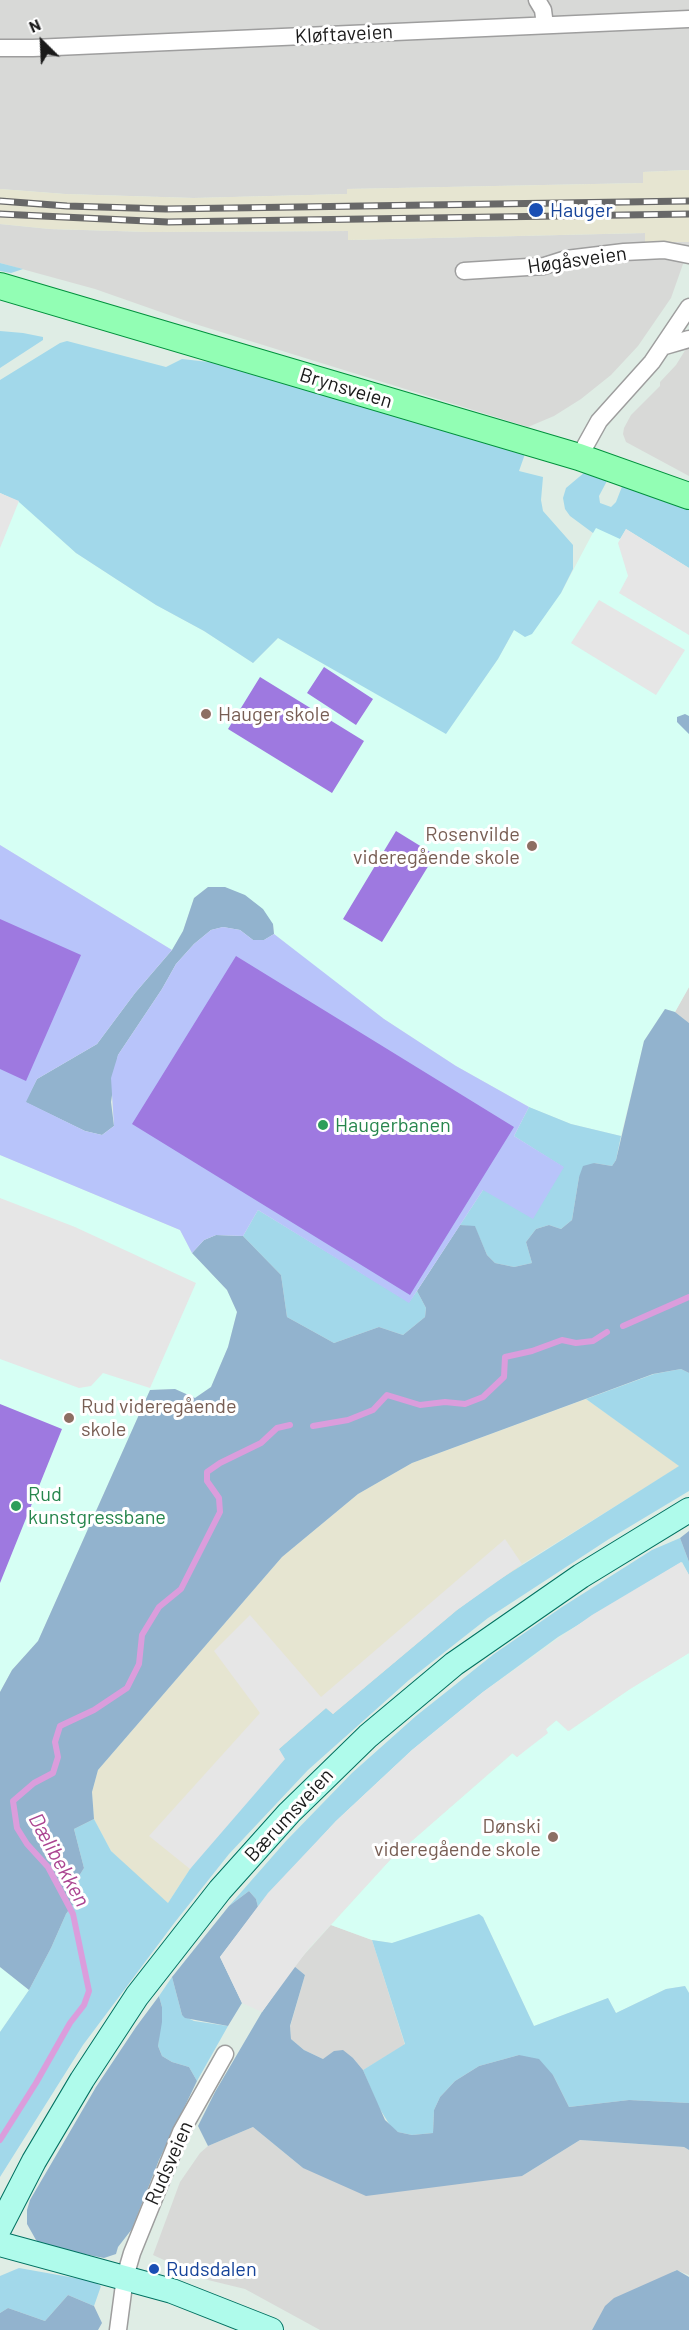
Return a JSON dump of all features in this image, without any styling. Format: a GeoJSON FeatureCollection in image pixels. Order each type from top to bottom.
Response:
{"type":"FeatureCollection","features":[{"type":"Feature","properties":{"kind":"main road","name":"Brynsveien"},"geometry":{"type":"LineString","coordinates":[[0,286],[579,458],[689,496]]}},
{"type":"Feature","properties":{"kind":"main road","name":"Bærumsveien"},"geometry":{"type":"LineString","coordinates":[[0,2227],[34,2161],[70,2100],[137,1996],[220,1890],[289,1813],[368,1736],[454,1664],[581,1576],[689,1510]]}},
{"type":"Feature","properties":{"kind":"main road"},"geometry":{"type":"LineString","coordinates":[[0,2244],[172,2290],[271,2330]]}},
{"type":"Feature","properties":{"kind":"street"},"geometry":{"type":"LineString","coordinates":[[537,0],[543,10],[545,25]]}},
{"type":"Feature","properties":{"kind":"street","name":"Kløftaveien"},"geometry":{"type":"LineString","coordinates":[[0,48],[689,19]]}},
{"type":"Feature","properties":{"kind":"street","name":"Høgåsveien"},"geometry":{"type":"LineString","coordinates":[[464,271],[544,266],[566,259],[624,252],[664,250],[689,255]]}},
{"type":"Feature","properties":{"kind":"street"},"geometry":{"type":"LineString","coordinates":[[579,458],[599,421],[664,346],[689,307]]}},
{"type":"Feature","properties":{"kind":"street"},"geometry":{"type":"LineString","coordinates":[[664,346],[689,339]]}},
{"type":"Feature","properties":{"kind":"street","name":"Rudsveien"},"geometry":{"type":"LineString","coordinates":[[125,2277],[132,2253],[181,2132],[225,2054]]}},
{"type":"Feature","properties":{"kind":"street"},"geometry":{"type":"LineString","coordinates":[[118,2330],[125,2277]]}},
{"type":"Feature","properties":{"kind":"shaded area"},"geometry":{"type":"Polygon","coordinates":[[[0,0],[689,0],[689,170],[643,172],[643,183],[348,189],[348,194],[194,198],[65,194],[0,189],[0,0]]]}},
{"type":"Feature","properties":{"kind":"shaded area"},"geometry":{"type":"Polygon","coordinates":[[[689,170],[689,242],[645,242],[645,233],[348,240],[348,231],[150,232],[50,229],[0,224],[0,189],[65,194],[193,198],[347,194],[347,189],[643,183],[643,172],[689,170]]]}},
{"type":"Feature","properties":{"kind":"shaded area"},"geometry":{"type":"Polygon","coordinates":[[[0,224],[50,229],[150,232],[349,231],[349,240],[645,233],[646,242],[689,242],[689,247],[671,298],[638,346],[611,375],[581,399],[554,416],[528,427],[192,323],[95,289],[0,263],[0,224]]]}},
{"type":"Feature","properties":{"kind":"shaded area"},"geometry":{"type":"Polygon","coordinates":[[[0,263],[23,269],[11,273],[0,271],[0,263]]]}},
{"type":"Feature","properties":{"kind":"shaded area"},"geometry":{"type":"Polygon","coordinates":[[[0,331],[43,337],[43,340],[0,368],[0,331]]]}},
{"type":"Feature","properties":{"kind":"shaded area"},"geometry":{"type":"Polygon","coordinates":[[[67,341],[166,367],[182,359],[218,363],[525,454],[519,471],[543,477],[541,500],[543,511],[573,545],[573,569],[561,593],[532,634],[525,637],[514,630],[498,659],[446,734],[278,638],[253,663],[204,631],[156,605],[76,553],[19,502],[0,493],[0,380],[67,341]]]}},
{"type":"Feature","properties":{"kind":"shaded area"},"geometry":{"type":"Polygon","coordinates":[[[689,344],[689,476],[626,442],[623,434],[631,415],[660,386],[660,382],[676,365],[689,344]]]}},
{"type":"Feature","properties":{"kind":"shaded area"},"geometry":{"type":"Polygon","coordinates":[[[585,472],[608,479],[599,496],[600,503],[611,507],[616,502],[623,484],[689,509],[689,568],[626,529],[620,539],[596,528],[593,533],[570,516],[565,509],[563,498],[566,488],[585,472]]]}},
{"type":"Feature","properties":{"kind":"shaded area"},"geometry":{"type":"Polygon","coordinates":[[[0,493],[19,501],[76,553],[156,605],[204,631],[253,663],[278,638],[446,733],[498,659],[514,630],[561,593],[596,527],[689,568],[689,987],[675,1012],[665,1009],[644,1041],[621,1136],[571,1124],[529,1107],[456,1066],[384,1019],[305,959],[274,934],[273,924],[225,887],[208,887],[194,898],[183,931],[172,950],[0,845],[0,493]]]}},
{"type":"Feature","properties":{"kind":"shaded area"},"geometry":{"type":"Polygon","coordinates":[[[0,493],[19,501],[0,548],[0,493]]]}},
{"type":"Feature","properties":{"kind":"shaded area"},"geometry":{"type":"Polygon","coordinates":[[[626,529],[689,568],[689,635],[619,593],[628,576],[618,543],[626,529]]]}},
{"type":"Feature","properties":{"kind":"shaded area"},"geometry":{"type":"Polygon","coordinates":[[[599,600],[685,650],[656,695],[571,643],[599,600]]]}},
{"type":"Feature","properties":{"kind":"shaded area"},"geometry":{"type":"Polygon","coordinates":[[[324,667],[373,699],[356,725],[307,693],[324,667]]]}},
{"type":"Feature","properties":{"kind":"shaded area"},"geometry":{"type":"Polygon","coordinates":[[[260,677],[364,741],[332,793],[228,729],[260,677]]]}},
{"type":"Feature","properties":{"kind":"shaded area"},"geometry":{"type":"Polygon","coordinates":[[[685,714],[689,716],[689,734],[677,722],[677,717],[685,714]]]}},
{"type":"Feature","properties":{"kind":"shaded area"},"geometry":{"type":"Polygon","coordinates":[[[396,831],[435,855],[382,942],[343,919],[396,831]]]}},
{"type":"Feature","properties":{"kind":"shaded area"},"geometry":{"type":"Polygon","coordinates":[[[0,845],[172,950],[135,993],[97,1044],[37,1079],[26,1102],[85,1131],[102,1135],[114,1126],[111,1078],[118,1055],[176,964],[194,944],[211,930],[223,927],[240,930],[253,940],[264,940],[274,934],[384,1019],[456,1066],[529,1107],[514,1136],[564,1167],[533,1219],[483,1190],[409,1303],[258,1210],[243,1236],[216,1235],[204,1240],[192,1253],[180,1230],[0,1155],[0,845]]]}},
{"type":"Feature","properties":{"kind":"shaded area"},"geometry":{"type":"Polygon","coordinates":[[[208,887],[225,887],[245,895],[263,909],[273,924],[274,934],[264,940],[253,940],[240,930],[223,927],[211,930],[194,944],[176,964],[118,1055],[111,1102],[114,1126],[102,1135],[85,1131],[25,1102],[37,1079],[97,1044],[135,993],[172,950],[183,931],[194,898],[208,887]]]}},
{"type":"Feature","properties":{"kind":"shaded area"},"geometry":{"type":"Polygon","coordinates":[[[0,919],[81,955],[26,1081],[0,1069],[0,919]]]}},
{"type":"Feature","properties":{"kind":"shaded area","name":"Haugerbanen"},"geometry":{"type":"Polygon","coordinates":[[[236,956],[514,1127],[410,1295],[132,1124],[236,956]]]}},
{"type":"Feature","properties":{"kind":"shaded area"},"geometry":{"type":"Polygon","coordinates":[[[689,987],[689,1023],[675,1012],[689,987]]]}},
{"type":"Feature","properties":{"kind":"shaded area"},"geometry":{"type":"Polygon","coordinates":[[[665,1009],[675,1012],[689,1023],[689,1373],[681,1369],[653,1374],[412,1463],[358,1494],[282,1557],[98,1770],[92,1792],[94,1819],[74,1829],[84,1868],[79,1876],[76,1900],[66,1914],[29,1990],[0,1967],[0,1692],[12,1670],[38,1641],[150,1390],[175,1389],[195,1398],[211,1387],[228,1347],[237,1312],[227,1290],[192,1253],[204,1240],[216,1235],[243,1236],[281,1275],[287,1317],[334,1343],[379,1327],[403,1335],[425,1317],[426,1308],[417,1291],[460,1225],[475,1226],[487,1255],[495,1263],[514,1267],[532,1263],[526,1242],[536,1229],[549,1225],[561,1229],[572,1220],[583,1166],[594,1163],[612,1166],[616,1160],[644,1041],[665,1009]]]}},
{"type":"Feature","properties":{"kind":"shaded area"},"geometry":{"type":"Polygon","coordinates":[[[529,1107],[571,1124],[621,1136],[616,1160],[612,1166],[594,1163],[579,1177],[572,1220],[561,1229],[549,1225],[536,1229],[526,1242],[532,1263],[514,1267],[495,1263],[487,1255],[475,1227],[460,1225],[483,1190],[563,1167],[514,1136],[529,1107]]]}},
{"type":"Feature","properties":{"kind":"shaded area","name":"Rud videregående skole"},"geometry":{"type":"Polygon","coordinates":[[[0,1155],[180,1230],[192,1253],[227,1290],[237,1312],[228,1347],[211,1387],[195,1398],[175,1389],[150,1390],[38,1641],[12,1670],[0,1692],[0,1155]]]}},
{"type":"Feature","properties":{"kind":"shaded area"},"geometry":{"type":"Polygon","coordinates":[[[0,1198],[75,1227],[196,1283],[150,1388],[103,1373],[91,1386],[79,1388],[0,1359],[0,1198]]]}},
{"type":"Feature","properties":{"kind":"shaded area"},"geometry":{"type":"Polygon","coordinates":[[[258,1210],[409,1302],[417,1291],[426,1308],[425,1317],[403,1335],[379,1327],[334,1343],[287,1317],[281,1275],[243,1236],[258,1210]]]}},
{"type":"Feature","properties":{"kind":"shaded area"},"geometry":{"type":"Polygon","coordinates":[[[681,1369],[689,1373],[689,1491],[609,1539],[488,1618],[409,1680],[308,1770],[229,1854],[175,1922],[83,2045],[0,2177],[0,2032],[29,1990],[66,1914],[76,1900],[79,1876],[84,1868],[74,1829],[94,1819],[111,1851],[168,1903],[190,1869],[279,1749],[326,1708],[333,1714],[457,1610],[494,1583],[679,1466],[586,1399],[654,1374],[681,1369]]]}},
{"type":"Feature","properties":{"kind":"shaded area"},"geometry":{"type":"Polygon","coordinates":[[[586,1399],[680,1466],[522,1564],[190,1869],[168,1903],[138,1878],[111,1851],[94,1819],[92,1792],[98,1770],[282,1557],[358,1494],[412,1463],[586,1399]]]}},
{"type":"Feature","properties":{"kind":"shaded area","name":"Rud kunstgressbane"},"geometry":{"type":"Polygon","coordinates":[[[0,1404],[62,1429],[0,1583],[0,1404]]]}},
{"type":"Feature","properties":{"kind":"shaded area"},"geometry":{"type":"Polygon","coordinates":[[[689,1531],[689,1562],[680,1538],[689,1531]]]}},
{"type":"Feature","properties":{"kind":"shaded area"},"geometry":{"type":"Polygon","coordinates":[[[680,1538],[689,1562],[689,1575],[682,1562],[558,1637],[483,1692],[412,1750],[336,1821],[258,1907],[256,1899],[249,1891],[229,1906],[286,1841],[352,1773],[416,1716],[494,1654],[562,1607],[652,1550],[680,1538]]]}},
{"type":"Feature","properties":{"kind":"shaded area"},"geometry":{"type":"Polygon","coordinates":[[[505,1539],[522,1564],[457,1610],[333,1714],[326,1708],[279,1749],[285,1759],[190,1869],[149,1836],[260,1713],[214,1651],[250,1615],[321,1697],[505,1539]]]}},
{"type":"Feature","properties":{"kind":"shaded area"},"geometry":{"type":"Polygon","coordinates":[[[681,1562],[689,1575],[689,1653],[568,1731],[556,1720],[546,1729],[548,1733],[517,1757],[512,1753],[390,1860],[309,1948],[262,2012],[242,2003],[220,1957],[268,1893],[336,1821],[412,1750],[483,1692],[592,1615],[681,1562]]]}},
{"type":"Feature","properties":{"kind":"shaded area","name":"Dønski videregående skole"},"geometry":{"type":"Polygon","coordinates":[[[689,1653],[689,1993],[685,1986],[666,1989],[616,2013],[608,1998],[534,2026],[483,1917],[392,1943],[372,1940],[331,1925],[390,1860],[513,1753],[517,1757],[547,1732],[545,1730],[557,1720],[569,1731],[630,1689],[689,1653]]]}},
{"type":"Feature","properties":{"kind":"shaded area"},"geometry":{"type":"Polygon","coordinates":[[[249,1891],[256,1899],[258,1907],[220,1957],[242,2003],[228,2026],[185,2018],[182,2015],[172,1977],[229,1906],[249,1891]]]}},
{"type":"Feature","properties":{"kind":"shaded area"},"geometry":{"type":"Polygon","coordinates":[[[479,1914],[483,1917],[534,2026],[608,1998],[616,2013],[666,1989],[685,1986],[689,1993],[689,2103],[629,2100],[569,2107],[553,2075],[519,2055],[479,2066],[455,2081],[440,2097],[434,2110],[433,2133],[412,2135],[398,2132],[391,2127],[378,2106],[363,2070],[405,2044],[372,1940],[392,1943],[479,1914]]]}},
{"type":"Feature","properties":{"kind":"shaded area"},"geometry":{"type":"Polygon","coordinates":[[[331,1925],[372,1940],[405,2045],[363,2070],[353,2058],[331,2055],[323,2059],[304,2050],[291,2039],[290,2027],[305,1975],[294,1966],[331,1925]]]}},
{"type":"Feature","properties":{"kind":"shaded area"},"geometry":{"type":"Polygon","coordinates":[[[294,1966],[305,1975],[290,2026],[291,2039],[304,2050],[323,2059],[334,2051],[343,2050],[353,2058],[363,2070],[385,2120],[398,2132],[412,2135],[433,2133],[434,2110],[440,2097],[455,2081],[479,2066],[519,2055],[539,2059],[553,2075],[569,2107],[629,2100],[689,2103],[689,2150],[684,2147],[580,2140],[522,2176],[366,2196],[303,2168],[253,2127],[208,2146],[198,2126],[215,2092],[262,2012],[294,1966]]]}},
{"type":"Feature","properties":{"kind":"shaded area"},"geometry":{"type":"Polygon","coordinates":[[[0,1967],[29,1990],[0,2032],[0,1967]]]}},
{"type":"Feature","properties":{"kind":"shaded area"},"geometry":{"type":"Polygon","coordinates":[[[172,1977],[182,2015],[194,2021],[228,2026],[197,2081],[189,2067],[162,2056],[158,2046],[162,2007],[159,1996],[172,1977]]]}},
{"type":"Feature","properties":{"kind":"shaded area"},"geometry":{"type":"Polygon","coordinates":[[[159,1996],[162,2022],[158,2046],[162,2056],[189,2067],[197,2081],[159,2160],[132,2229],[118,2247],[116,2254],[104,2258],[44,2246],[36,2240],[27,2224],[30,2200],[96,2087],[159,1996]]]}},
{"type":"Feature","properties":{"kind":"shaded area"},"geometry":{"type":"Polygon","coordinates":[[[253,2127],[303,2168],[522,2176],[580,2140],[684,2147],[689,2150],[689,2275],[676,2270],[596,2323],[592,2330],[320,2330],[245,2289],[208,2280],[153,2255],[180,2182],[200,2153],[208,2146],[253,2127]]]}},
{"type":"Feature","properties":{"kind":"shaded area"},"geometry":{"type":"Polygon","coordinates":[[[19,2268],[92,2281],[101,2286],[94,2306],[68,2295],[45,2321],[8,2308],[0,2313],[0,2276],[19,2268]]]}},
{"type":"Feature","properties":{"kind":"shaded area"},"geometry":{"type":"Polygon","coordinates":[[[677,2270],[689,2277],[689,2330],[592,2330],[605,2306],[614,2298],[677,2270]]]}},
{"type":"Feature","properties":{"kind":"shaded area"},"geometry":{"type":"Polygon","coordinates":[[[68,2295],[94,2306],[102,2323],[98,2330],[0,2330],[0,2313],[8,2308],[45,2321],[68,2295]]]}},
{"type":"Feature","properties":{"kind":"waterway","name":"Dælibekken"},"geometry":{"type":"LineString","coordinates":[[623,1326],[689,1297]]}},
{"type":"Feature","properties":{"kind":"waterway","name":"Dælibekken"},"geometry":{"type":"LineString","coordinates":[[313,1426],[348,1420],[373,1410],[387,1395],[420,1405],[445,1402],[465,1404],[483,1397],[504,1377],[505,1357],[532,1351],[562,1340],[576,1343],[593,1341],[607,1332]]}},
{"type":"Feature","properties":{"kind":"waterway","name":"Dælibekken"},"geometry":{"type":"LineString","coordinates":[[0,2140],[70,2023],[84,2005],[89,1991],[73,1914],[48,1867],[27,1844],[17,1828],[13,1801],[34,1783],[53,1773],[58,1757],[55,1742],[60,1726],[94,1710],[127,1688],[139,1664],[142,1635],[159,1607],[181,1589],[220,1512],[219,1498],[207,1481],[207,1472],[261,1443],[277,1428],[290,1425]]}},
{"type":"Feature","properties":{"kind":"railway"},"geometry":{"type":"LineString","coordinates":[[0,201],[166,209],[689,201]]}},
{"type":"Feature","properties":{"kind":"railway"},"geometry":{"type":"LineString","coordinates":[[0,214],[168,222],[689,214]]}},
{"type":"Feature","properties":{"kind":"place","name":"Hauger"},"geometry":{"type":"Point","coordinates":[536,210]}},
{"type":"Feature","properties":{"kind":"place","name":"Hauger skole"},"geometry":{"type":"Point","coordinates":[206,714]}},
{"type":"Feature","properties":{"kind":"place","name":"Rosenvilde videregående skole"},"geometry":{"type":"Point","coordinates":[532,846]}},
{"type":"Feature","properties":{"kind":"place","name":"Haugerbanen"},"geometry":{"type":"Point","coordinates":[323,1125]}},
{"type":"Feature","properties":{"kind":"place","name":"Rud videregående skole"},"geometry":{"type":"Point","coordinates":[69,1418]}},
{"type":"Feature","properties":{"kind":"place","name":"Rud kunstgressbane"},"geometry":{"type":"Point","coordinates":[16,1506]}},
{"type":"Feature","properties":{"kind":"place","name":"Dønski videregående skole"},"geometry":{"type":"Point","coordinates":[553,1837]}},
{"type":"Feature","properties":{"kind":"place","name":"Rudsdalen"},"geometry":{"type":"Point","coordinates":[154,2269]}}]}
